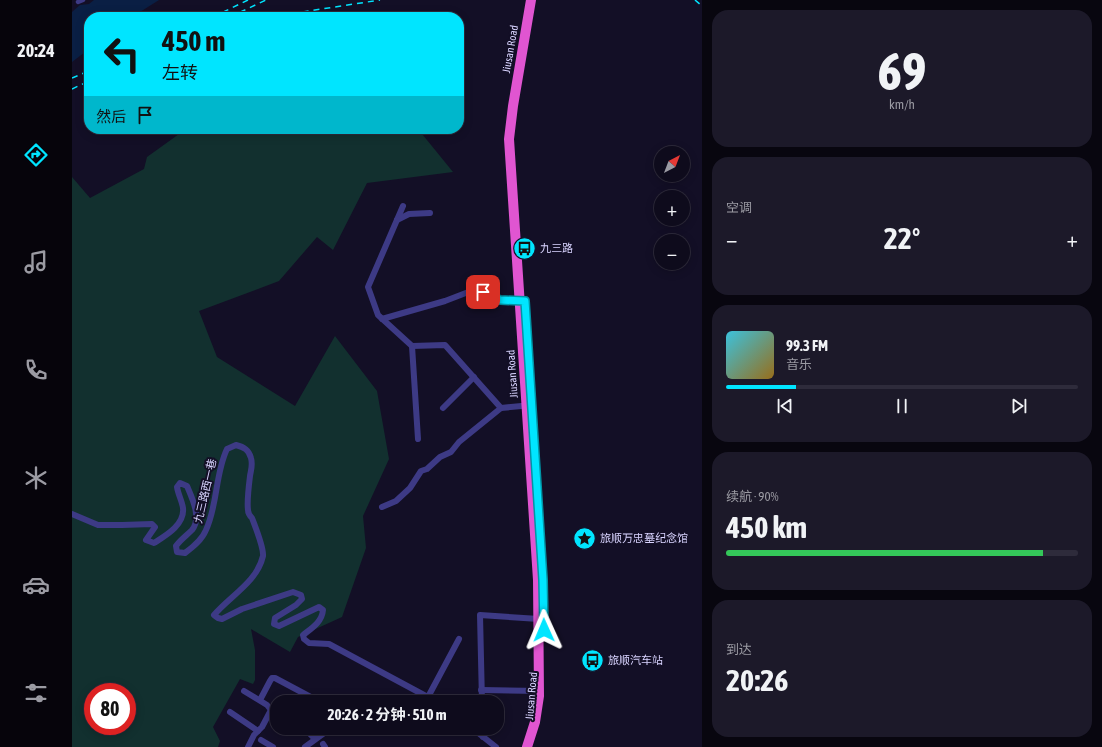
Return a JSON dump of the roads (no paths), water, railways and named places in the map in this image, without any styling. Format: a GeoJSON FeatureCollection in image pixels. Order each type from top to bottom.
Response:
{"type":"FeatureCollection","features":[{"type":"Feature","properties":{"kind":"highway","name":"Jiusan Road"},"geometry":{"type":"LineString","coordinates":[[531,0],[512,106],[509,139],[543,580],[545,688],[541,724],[533,747]]}},
{"type":"Feature","properties":{"kind":"highway","name":"Jiusan Road"},"geometry":{"type":"LineString","coordinates":[[522,301],[515,138],[518,107],[537,0]]}},
{"type":"Feature","properties":{"kind":"highway","name":"Jiusan Road"},"geometry":{"type":"LineString","coordinates":[[527,747],[537,713],[540,691],[538,580],[529,406]]}},
{"type":"Feature","properties":{"kind":"street"},"geometry":{"type":"LineString","coordinates":[[403,206],[368,287],[378,315],[412,346],[445,345],[501,408]]}},
{"type":"Feature","properties":{"kind":"street"},"geometry":{"type":"LineString","coordinates":[[397,220],[409,214],[430,214]]}},
{"type":"Feature","properties":{"kind":"street"},"geometry":{"type":"LineString","coordinates":[[382,319],[478,290],[500,300],[522,301]]}},
{"type":"Feature","properties":{"kind":"street"},"geometry":{"type":"LineString","coordinates":[[412,346],[418,439]]}},
{"type":"Feature","properties":{"kind":"street"},"geometry":{"type":"LineString","coordinates":[[443,408],[474,377]]}},
{"type":"Feature","properties":{"kind":"street"},"geometry":{"type":"LineString","coordinates":[[382,507],[396,501],[410,488],[421,471],[428,468],[440,457],[451,452],[459,442],[501,408],[529,406]]}},
{"type":"Feature","properties":{"kind":"street","name":"九三路西一巷"},"geometry":{"type":"LineString","coordinates":[[72,514],[98,525],[122,526],[152,524],[155,527],[146,540],[154,543],[170,533],[180,522],[184,509],[177,486],[180,483],[187,486],[194,503],[196,516],[194,528],[176,546],[177,552],[185,553],[196,544],[206,531],[212,514],[223,458],[227,449],[236,445],[245,448],[250,456],[252,465],[248,510],[261,544],[263,555],[255,572],[245,586],[214,615],[222,619],[242,609],[293,592],[301,595],[302,599],[296,605],[275,618],[274,624],[279,626],[319,607],[323,610],[323,616],[303,635],[304,639],[309,643],[329,644],[424,695]]}},
{"type":"Feature","properties":{"kind":"street"},"geometry":{"type":"LineString","coordinates":[[481,695],[480,615],[539,618]]}},
{"type":"Feature","properties":{"kind":"street"},"geometry":{"type":"LineString","coordinates":[[429,695],[459,639]]}},
{"type":"Feature","properties":{"kind":"street"},"geometry":{"type":"LineString","coordinates":[[260,700],[272,678],[275,678],[307,695]]}},
{"type":"Feature","properties":{"kind":"street"},"geometry":{"type":"LineString","coordinates":[[481,690],[540,691]]}},
{"type":"Feature","properties":{"kind":"street"},"geometry":{"type":"LineString","coordinates":[[244,691],[270,708]]}},
{"type":"Feature","properties":{"kind":"street"},"geometry":{"type":"LineString","coordinates":[[230,712],[258,731]]}},
{"type":"Feature","properties":{"kind":"street"},"geometry":{"type":"LineString","coordinates":[[248,747],[254,735],[270,716]]}},
{"type":"Feature","properties":{"kind":"street"},"geometry":{"type":"LineString","coordinates":[[311,735],[315,739]]}},
{"type":"Feature","properties":{"kind":"street"},"geometry":{"type":"LineString","coordinates":[[305,747],[321,735]]}},
{"type":"Feature","properties":{"kind":"street"},"geometry":{"type":"LineString","coordinates":[[481,735],[496,747]]}},
{"type":"Feature","properties":{"kind":"street"},"geometry":{"type":"LineString","coordinates":[[261,740],[273,747]]}},
{"type":"Feature","properties":{"kind":"water"},"geometry":{"type":"Polygon","coordinates":[[[94,0],[159,0],[140,12],[84,12],[84,53],[72,62],[72,12],[80,5],[89,4],[94,0]]]}},
{"type":"Feature","properties":{"kind":"railway"},"geometry":{"type":"LineString","coordinates":[[223,12],[248,0]]}},
{"type":"Feature","properties":{"kind":"railway"},"geometry":{"type":"LineString","coordinates":[[241,12],[266,0]]}},
{"type":"Feature","properties":{"kind":"railway"},"geometry":{"type":"LineString","coordinates":[[302,12],[380,0]]}},
{"type":"Feature","properties":{"kind":"railway"},"geometry":{"type":"LineString","coordinates":[[695,0],[702,6]]}},
{"type":"Feature","properties":{"kind":"railway"},"geometry":{"type":"LineString","coordinates":[[72,78],[84,73]]}},
{"type":"Feature","properties":{"kind":"railway"},"geometry":{"type":"LineString","coordinates":[[72,89],[84,83]]}},
{"type":"Feature","properties":{"kind":"place","name":"九三路"},"geometry":{"type":"Point","coordinates":[525,248]}},
{"type":"Feature","properties":{"kind":"place","name":"旅顺万忠墓纪念馆"},"geometry":{"type":"Point","coordinates":[584,538]}},
{"type":"Feature","properties":{"kind":"place","name":"旅顺汽车站"},"geometry":{"type":"Point","coordinates":[593,660]}}]}
